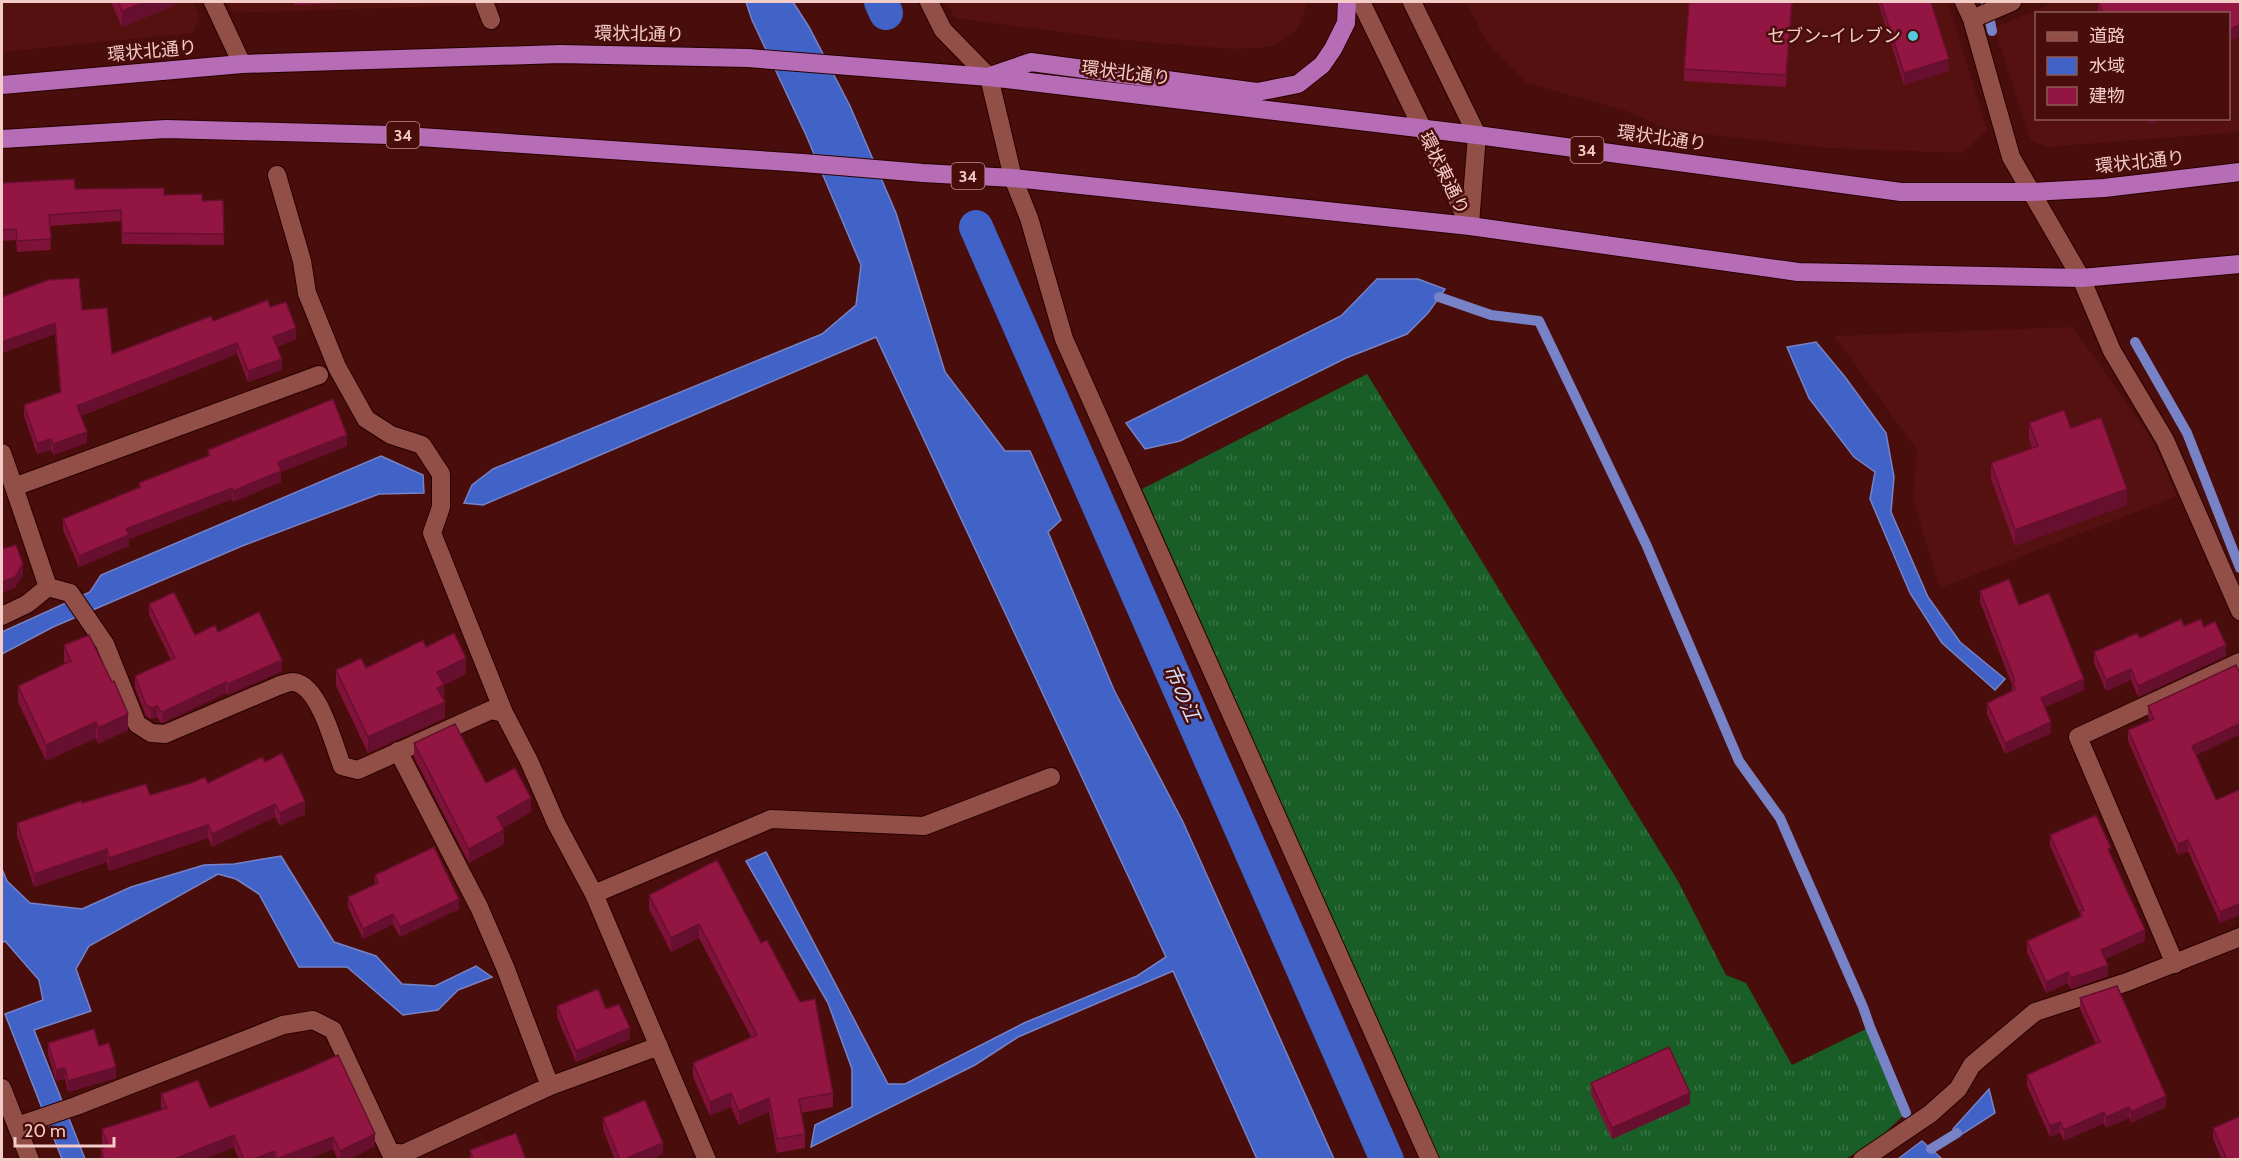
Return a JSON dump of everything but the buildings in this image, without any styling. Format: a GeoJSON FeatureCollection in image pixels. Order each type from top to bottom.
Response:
{"type":"FeatureCollection","features":[{"type":"Feature","properties":{"kind":"highway"},"geometry":{"type":"LineString","coordinates":[[989,77],[1031,62],[1257,92],[1298,84],[1322,65],[1334,50],[1346,22],[1347,2]]}},
{"type":"Feature","properties":{"kind":"highway","name":"環状北通り"},"geometry":{"type":"LineString","coordinates":[[2,85],[242,64],[560,54],[748,58],[989,77],[1477,135],[1901,192],[2031,192],[2104,188],[2241,172]]}},
{"type":"Feature","properties":{"kind":"highway","name":"34"},"geometry":{"type":"LineString","coordinates":[[2,139],[166,129],[390,135],[1013,178],[1470,226],[1798,272],[2081,278],[2241,264]]}},
{"type":"Feature","properties":{"kind":"street"},"geometry":{"type":"LineString","coordinates":[[213,2],[242,64]]}},
{"type":"Feature","properties":{"kind":"street"},"geometry":{"type":"LineString","coordinates":[[484,2],[491,20]]}},
{"type":"Feature","properties":{"kind":"street"},"geometry":{"type":"LineString","coordinates":[[929,2],[943,30],[989,77],[1013,178],[1029,218],[1064,339],[1430,1160]]}},
{"type":"Feature","properties":{"kind":"street","name":"環状東通り"},"geometry":{"type":"LineString","coordinates":[[1361,2],[1470,226]]}},
{"type":"Feature","properties":{"kind":"street"},"geometry":{"type":"LineString","coordinates":[[1412,2],[1477,135]]}},
{"type":"Feature","properties":{"kind":"street"},"geometry":{"type":"LineString","coordinates":[[1964,2],[1976,17],[2011,157],[2081,278],[2112,351],[2165,440],[2236,588],[2241,611]]}},
{"type":"Feature","properties":{"kind":"street"},"geometry":{"type":"LineString","coordinates":[[1976,17],[2005,4]]}},
{"type":"Feature","properties":{"kind":"street","name":"環状東通り"},"geometry":{"type":"LineString","coordinates":[[1470,226],[1477,135]]}},
{"type":"Feature","properties":{"kind":"street"},"geometry":{"type":"LineString","coordinates":[[277,175],[302,261],[307,292],[337,367],[366,419],[391,435],[422,445],[441,474],[441,507],[432,534],[504,713],[529,761],[556,823],[594,894],[707,1160]]}},
{"type":"Feature","properties":{"kind":"street"},"geometry":{"type":"LineString","coordinates":[[14,487],[319,375]]}},
{"type":"Feature","properties":{"kind":"street"},"geometry":{"type":"LineString","coordinates":[[2,453],[48,587]]}},
{"type":"Feature","properties":{"kind":"street"},"geometry":{"type":"LineString","coordinates":[[48,587],[70,593],[105,644],[137,724],[151,733],[165,734],[290,682],[299,683],[311,692],[342,766],[358,770],[491,710],[504,713]]}},
{"type":"Feature","properties":{"kind":"street"},"geometry":{"type":"LineString","coordinates":[[2,616],[27,604],[48,587]]}},
{"type":"Feature","properties":{"kind":"street"},"geometry":{"type":"LineString","coordinates":[[2175,964],[2078,737],[2241,662]]}},
{"type":"Feature","properties":{"kind":"street"},"geometry":{"type":"LineString","coordinates":[[398,751],[479,907],[505,967],[550,1086]]}},
{"type":"Feature","properties":{"kind":"street"},"geometry":{"type":"LineString","coordinates":[[594,894],[771,819],[924,826],[1051,777]]}},
{"type":"Feature","properties":{"kind":"street"},"geometry":{"type":"LineString","coordinates":[[1862,1160],[1930,1114],[1958,1089],[1972,1065],[2035,1012],[2127,982],[2241,937]]}},
{"type":"Feature","properties":{"kind":"street"},"geometry":{"type":"LineString","coordinates":[[25,1123],[75,1106],[283,1025],[313,1020],[333,1030],[390,1152],[404,1154],[550,1086],[659,1046]]}},
{"type":"Feature","properties":{"kind":"street"},"geometry":{"type":"LineString","coordinates":[[2,1088],[25,1123],[30,1160]]}},
{"type":"Feature","properties":{"kind":"shaded area"},"geometry":{"type":"Polygon","coordinates":[[[2,2],[193,2],[200,19],[192,33],[2,52],[2,2]]]}},
{"type":"Feature","properties":{"kind":"shaded area"},"geometry":{"type":"Polygon","coordinates":[[[228,2],[473,2],[475,5],[233,13],[228,2]]]}},
{"type":"Feature","properties":{"kind":"shaded area"},"geometry":{"type":"Polygon","coordinates":[[[947,2],[1305,2],[1306,7],[1297,30],[1271,47],[1233,49],[1122,40],[955,18],[947,2]]]}},
{"type":"Feature","properties":{"kind":"shaded area"},"geometry":{"type":"Polygon","coordinates":[[[1466,2],[1948,2],[1987,130],[1963,153],[1829,148],[1668,130],[1627,111],[1527,83],[1487,43],[1466,2]]]}},
{"type":"Feature","properties":{"kind":"shaded area"},"geometry":{"type":"Polygon","coordinates":[[[2055,2],[2238,2],[2240,7],[2240,132],[2046,147],[2031,140],[1994,28],[2055,2]]]}},
{"type":"Feature","properties":{"kind":"shaded area"},"geometry":{"type":"Polygon","coordinates":[[[2073,327],[2152,439],[2177,496],[1940,588],[1913,499],[1917,450],[1834,336],[2073,327]]]}},
{"type":"Feature","properties":{"kind":"green space"},"geometry":{"type":"Polygon","coordinates":[[[1367,374],[1678,881],[1726,975],[1746,983],[1792,1065],[1870,1027],[1906,1113],[1874,1143],[1845,1159],[1439,1159],[1142,489],[1367,374]]]}},
{"type":"Feature","properties":{"kind":"water"},"geometry":{"type":"Polygon","coordinates":[[[746,2],[793,2],[809,27],[850,106],[896,213],[945,372],[1005,451],[1030,451],[1061,520],[1048,532],[1114,690],[1183,822],[1334,1159],[1257,1159],[1173,971],[1018,1037],[975,1065],[811,1147],[815,1125],[852,1107],[852,1069],[828,1003],[746,861],[766,852],[888,1084],[905,1084],[1024,1023],[1137,976],[1166,957],[876,337],[483,505],[464,503],[472,485],[493,469],[822,334],[856,305],[861,265],[746,2]]]}},
{"type":"Feature","properties":{"kind":"water"},"geometry":{"type":"Polygon","coordinates":[[[1377,279],[1418,279],[1445,289],[1428,313],[1407,334],[1346,358],[1180,441],[1145,449],[1126,423],[1341,316],[1377,279]]]}},
{"type":"Feature","properties":{"kind":"water"},"geometry":{"type":"Polygon","coordinates":[[[1816,342],[1886,433],[1894,477],[1891,512],[1928,597],[1960,642],[2005,679],[1995,690],[1942,643],[1910,593],[1870,499],[1875,472],[1854,457],[1809,398],[1787,347],[1816,342]]]}},
{"type":"Feature","properties":{"kind":"water"},"geometry":{"type":"Polygon","coordinates":[[[381,456],[423,475],[424,493],[379,494],[242,546],[53,627],[2,654],[2,632],[90,592],[101,575],[381,456]]]}},
{"type":"Feature","properties":{"kind":"water"},"geometry":{"type":"Polygon","coordinates":[[[281,856],[334,942],[376,956],[402,984],[435,986],[476,966],[492,977],[458,990],[438,1010],[403,1015],[347,967],[299,967],[259,894],[236,879],[218,874],[89,946],[76,969],[91,1011],[34,1030],[85,1159],[62,1159],[5,1014],[43,1000],[39,980],[5,941],[2,943],[2,869],[7,881],[30,903],[82,909],[131,887],[204,865],[234,864],[281,856]]]}},
{"type":"Feature","properties":{"kind":"water"},"geometry":{"type":"Polygon","coordinates":[[[1989,1089],[1995,1113],[1959,1136],[1953,1129],[1989,1089]]]}},
{"type":"Feature","properties":{"kind":"water"},"geometry":{"type":"Polygon","coordinates":[[[1922,1141],[1942,1159],[1898,1159],[1922,1141]]]}},
{"type":"Feature","properties":{"kind":"waterway","name":"市の江"},"geometry":{"type":"LineString","coordinates":[[881,2],[886,13]]}},
{"type":"Feature","properties":{"kind":"waterway"},"geometry":{"type":"LineString","coordinates":[[1986,2],[1992,31]]}},
{"type":"Feature","properties":{"kind":"waterway","name":"市の江"},"geometry":{"type":"LineString","coordinates":[[976,227],[1387,1160]]}},
{"type":"Feature","properties":{"kind":"waterway"},"geometry":{"type":"LineString","coordinates":[[1439,297],[1491,315],[1539,321],[1646,544],[1739,761],[1780,818],[1863,1007],[1906,1113]]}},
{"type":"Feature","properties":{"kind":"waterway"},"geometry":{"type":"LineString","coordinates":[[2135,342],[2187,433],[2240,568]]}},
{"type":"Feature","properties":{"kind":"waterway"},"geometry":{"type":"LineString","coordinates":[[1931,1149],[1957,1133]]}},
{"type":"Feature","properties":{"kind":"place","name":"セブン-イレブン"},"geometry":{"type":"Point","coordinates":[1913,36]}}]}
